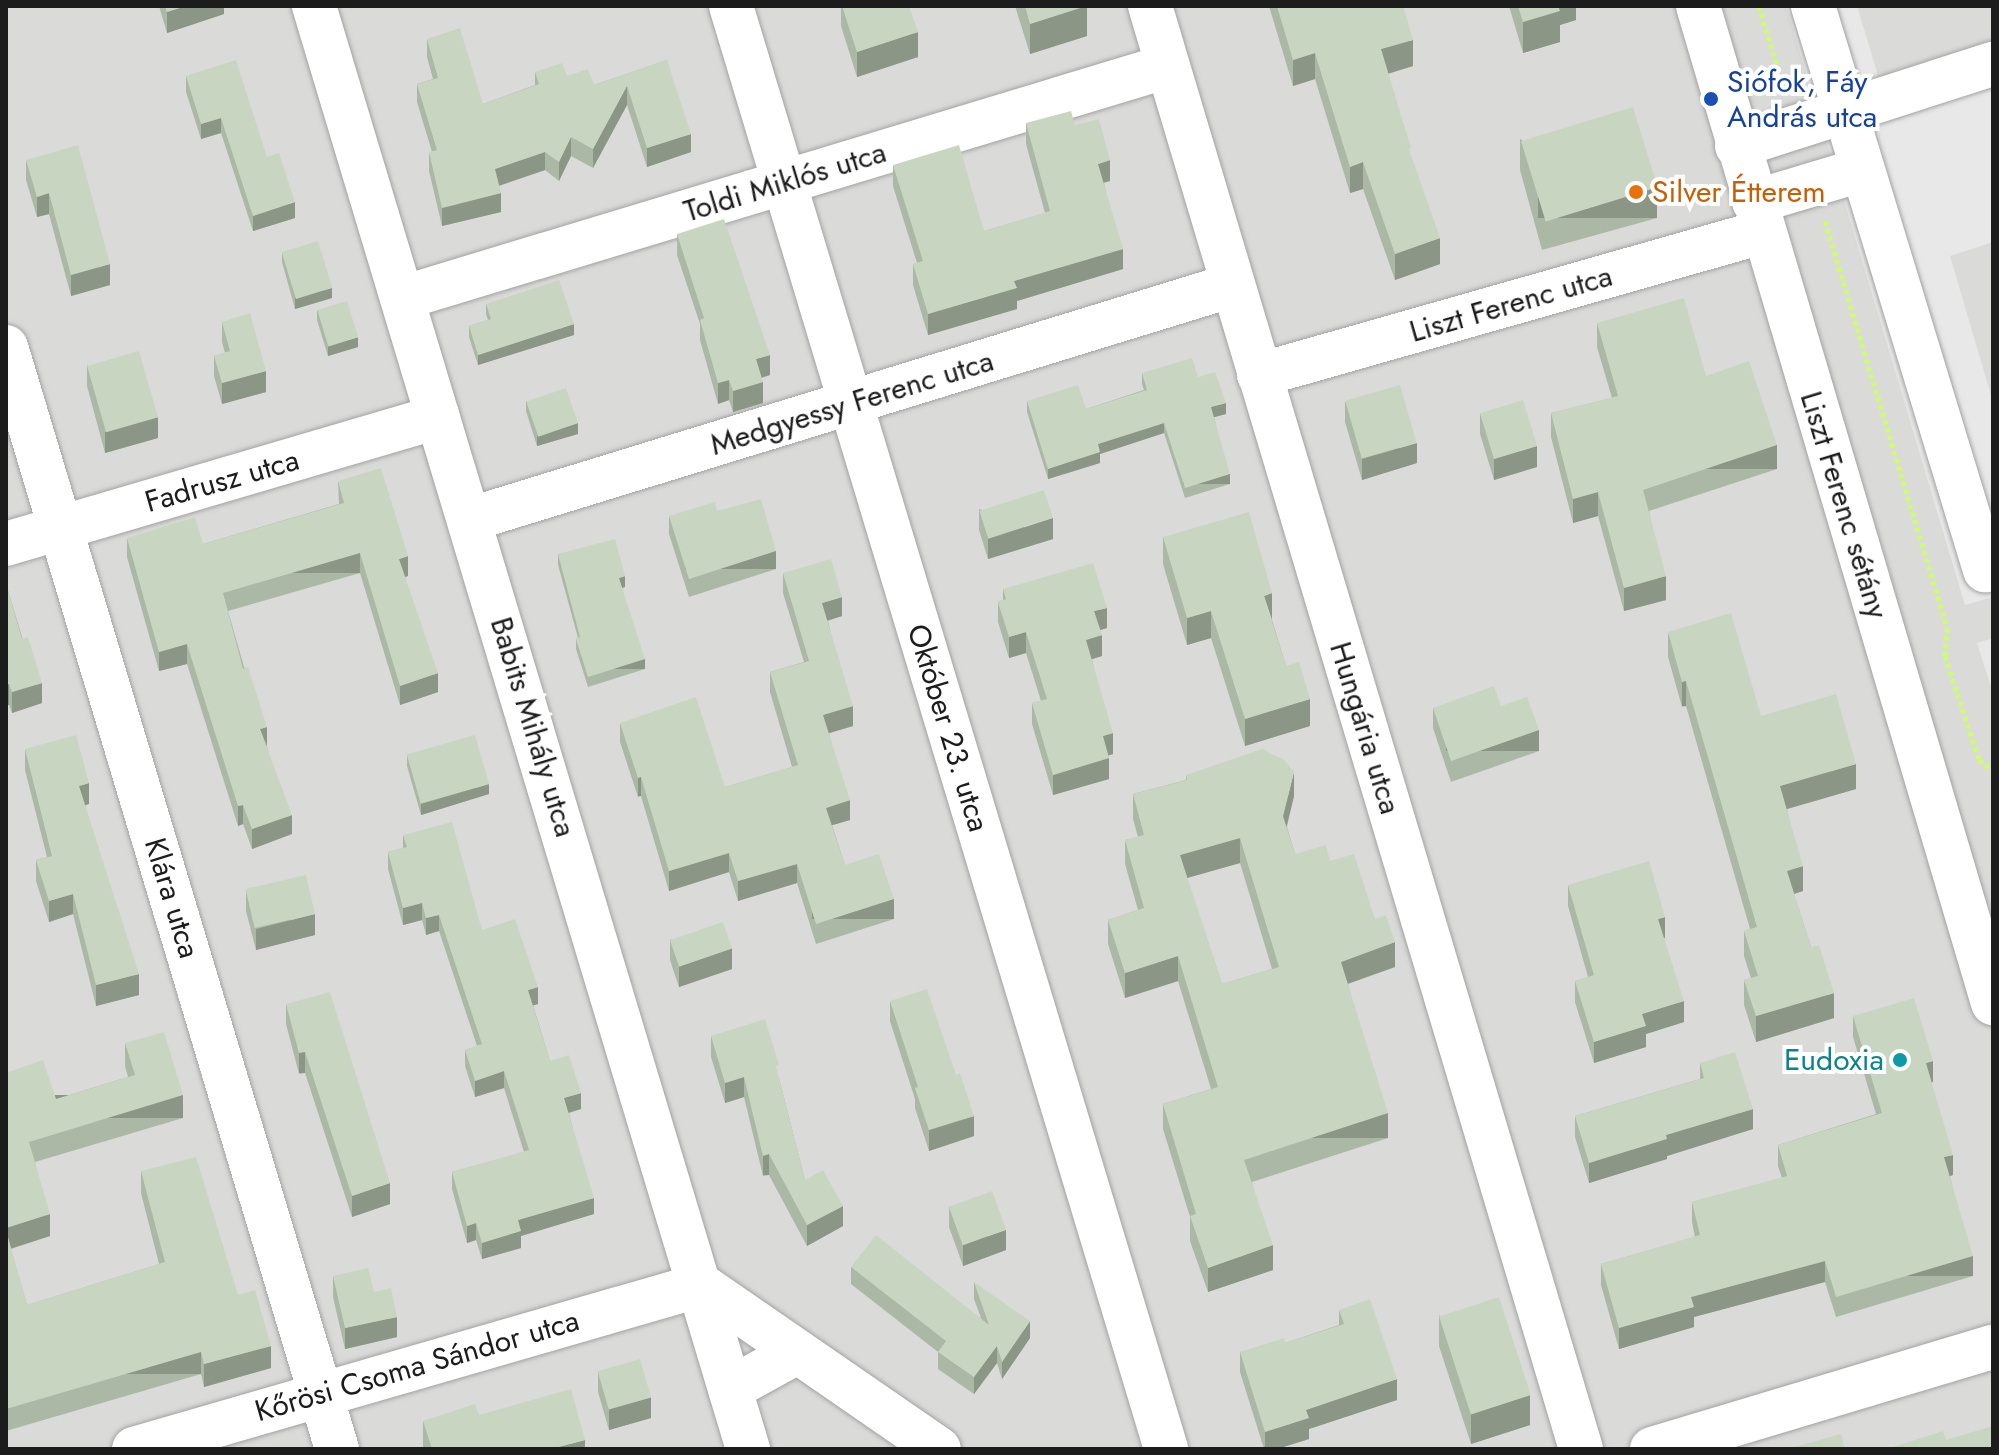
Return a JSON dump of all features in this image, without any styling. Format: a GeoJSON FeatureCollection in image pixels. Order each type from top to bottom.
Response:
{"type":"FeatureCollection","features":[{"type":"Feature","properties":{"kind":"street","name":"Babits Mihály utca"},"geometry":{"type":"LineString","coordinates":[[314,6],[471,519],[748,1449]]}},
{"type":"Feature","properties":{"kind":"street","name":"Október 23. utca"},"geometry":{"type":"LineString","coordinates":[[731,6],[1166,1449]]}},
{"type":"Feature","properties":{"kind":"street","name":"Hungária utca"},"geometry":{"type":"LineString","coordinates":[[1150,6],[1581,1449]]}},
{"type":"Feature","properties":{"kind":"street","name":"Liszt Ferenc sétány"},"geometry":{"type":"LineString","coordinates":[[1698,6],[1758,217],[1983,934],[1993,1003]]}},
{"type":"Feature","properties":{"kind":"street"},"geometry":{"type":"LineString","coordinates":[[1813,6],[1843,114],[1985,570]]}},
{"type":"Feature","properties":{"kind":"street"},"geometry":{"type":"LineString","coordinates":[[1737,146],[1993,64]]}},
{"type":"Feature","properties":{"kind":"street","name":"Toldi Miklós utca"},"geometry":{"type":"LineString","coordinates":[[402,298],[1168,66]]}},
{"type":"Feature","properties":{"kind":"street","name":"Liszt Ferenc utca"},"geometry":{"type":"LineString","coordinates":[[1259,375],[1758,217],[1814,183],[1861,170]]}},
{"type":"Feature","properties":{"kind":"street","name":"Medgyessy Ferenc utca"},"geometry":{"type":"LineString","coordinates":[[471,519],[1233,285]]}},
{"type":"Feature","properties":{"kind":"street","name":"Klára utca"},"geometry":{"type":"LineString","coordinates":[[6,347],[337,1449]]}},
{"type":"Feature","properties":{"kind":"street","name":"Fadrusz utca"},"geometry":{"type":"LineString","coordinates":[[6,544],[438,417]]}},
{"type":"Feature","properties":{"kind":"street"},"geometry":{"type":"LineString","coordinates":[[701,1285],[939,1449]]}},
{"type":"Feature","properties":{"kind":"street","name":"Kőrösi Csoma Sándor utca"},"geometry":{"type":"LineString","coordinates":[[134,1449],[701,1285]]}},
{"type":"Feature","properties":{"kind":"street"},"geometry":{"type":"LineString","coordinates":[[1652,1449],[1993,1347]]}},
{"type":"Feature","properties":{"kind":"street"},"geometry":{"type":"LineString","coordinates":[[730,1389],[797,1352]]}},
{"type":"Feature","properties":{"kind":"path"},"geometry":{"type":"LineString","coordinates":[[1759,6],[1796,128]]}},
{"type":"Feature","properties":{"kind":"path"},"geometry":{"type":"LineString","coordinates":[[1814,183],[1947,628],[1945,656],[1979,760],[1993,771]]}},
{"type":"Feature","properties":{"kind":"shaded area"},"geometry":{"type":"Polygon","coordinates":[[[6,6],[1993,6],[1993,1449],[6,1449],[6,6]]]}},
{"type":"Feature","properties":{"kind":"shaded area"},"geometry":{"type":"Polygon","coordinates":[[[1786,6],[1857,6],[1890,115],[1993,85],[1993,242],[1950,256],[1993,402],[1993,597],[1965,605],[1786,6]]]}},
{"type":"Feature","properties":{"kind":"shaded area"},"geometry":{"type":"Polygon","coordinates":[[[1993,638],[1993,693],[1977,643],[1993,638]]]}},
{"type":"Feature","properties":{"kind":"building"},"geometry":{"type":"Polygon","coordinates":[[[165,6],[186,6],[167,12],[165,6]]]}},
{"type":"Feature","properties":{"kind":"building"},"geometry":{"type":"Polygon","coordinates":[[[842,6],[909,6],[918,32],[857,52],[842,6]]]}},
{"type":"Feature","properties":{"kind":"building"},"geometry":{"type":"Polygon","coordinates":[[[1025,6],[1086,6],[1030,24],[1025,6]]]}},
{"type":"Feature","properties":{"kind":"building"},"geometry":{"type":"Polygon","coordinates":[[[1277,6],[1403,6],[1413,40],[1381,49],[1409,149],[1440,238],[1395,254],[1363,162],[1350,167],[1315,53],[1293,60],[1277,6]]]}},
{"type":"Feature","properties":{"kind":"building"},"geometry":{"type":"Polygon","coordinates":[[[1518,6],[1558,6],[1560,11],[1523,22],[1518,6]]]}},
{"type":"Feature","properties":{"kind":"building"},"geometry":{"type":"Polygon","coordinates":[[[460,28],[483,104],[539,84],[535,72],[562,63],[567,76],[588,69],[594,85],[667,60],[691,134],[647,148],[627,86],[593,149],[571,137],[559,162],[545,152],[495,169],[501,193],[442,208],[429,152],[437,150],[417,84],[438,78],[427,39],[460,28]]]}},
{"type":"Feature","properties":{"kind":"building"},"geometry":{"type":"Polygon","coordinates":[[[236,60],[267,157],[279,153],[295,202],[253,216],[221,118],[201,124],[186,76],[236,60]]]}},
{"type":"Feature","properties":{"kind":"building"},"geometry":{"type":"Polygon","coordinates":[[[1633,107],[1658,187],[1546,222],[1521,141],[1633,107]]]}},
{"type":"Feature","properties":{"kind":"building"},"geometry":{"type":"Polygon","coordinates":[[[1071,111],[1075,125],[1099,119],[1110,160],[1098,164],[1123,249],[1014,281],[1017,288],[928,314],[913,264],[923,261],[893,165],[959,145],[984,231],[1050,211],[1026,123],[1071,111]]]}},
{"type":"Feature","properties":{"kind":"building"},"geometry":{"type":"Polygon","coordinates":[[[78,145],[110,264],[71,275],[49,193],[37,197],[26,160],[78,145]]]}},
{"type":"Feature","properties":{"kind":"building"},"geometry":{"type":"Polygon","coordinates":[[[724,219],[770,355],[756,359],[763,382],[733,391],[729,380],[718,383],[700,320],[704,318],[677,234],[724,219]]]}},
{"type":"Feature","properties":{"kind":"building"},"geometry":{"type":"Polygon","coordinates":[[[318,241],[332,288],[296,299],[282,252],[318,241]]]}},
{"type":"Feature","properties":{"kind":"building"},"geometry":{"type":"Polygon","coordinates":[[[559,280],[574,324],[478,355],[469,326],[491,319],[486,304],[559,280]]]}},
{"type":"Feature","properties":{"kind":"building"},"geometry":{"type":"Polygon","coordinates":[[[1684,298],[1706,376],[1749,361],[1777,445],[1643,490],[1666,576],[1624,588],[1598,492],[1573,499],[1551,413],[1618,396],[1597,323],[1684,298]]]}},
{"type":"Feature","properties":{"kind":"building"},"geometry":{"type":"Polygon","coordinates":[[[347,301],[358,337],[328,346],[317,310],[347,301]]]}},
{"type":"Feature","properties":{"kind":"building"},"geometry":{"type":"Polygon","coordinates":[[[250,313],[266,371],[222,383],[214,356],[230,351],[222,322],[250,313]]]}},
{"type":"Feature","properties":{"kind":"building"},"geometry":{"type":"Polygon","coordinates":[[[139,351],[158,417],[106,432],[87,366],[139,351]]]}},
{"type":"Feature","properties":{"kind":"building"},"geometry":{"type":"Polygon","coordinates":[[[1192,358],[1198,377],[1215,372],[1226,403],[1211,407],[1230,474],[1185,488],[1164,423],[1098,444],[1100,452],[1048,469],[1027,401],[1078,385],[1086,409],[1147,390],[1142,373],[1192,358]]]}},
{"type":"Feature","properties":{"kind":"building"},"geometry":{"type":"Polygon","coordinates":[[[1400,385],[1417,443],[1362,458],[1345,401],[1400,385]]]}},
{"type":"Feature","properties":{"kind":"building"},"geometry":{"type":"Polygon","coordinates":[[[566,388],[578,423],[538,437],[526,402],[566,388]]]}},
{"type":"Feature","properties":{"kind":"building"},"geometry":{"type":"Polygon","coordinates":[[[1523,400],[1537,446],[1494,459],[1480,413],[1523,400]]]}},
{"type":"Feature","properties":{"kind":"building"},"geometry":{"type":"Polygon","coordinates":[[[381,468],[408,556],[399,559],[438,673],[400,686],[360,553],[223,593],[243,669],[248,667],[267,727],[260,729],[292,815],[252,829],[243,805],[238,806],[187,644],[159,652],[127,538],[195,517],[203,544],[344,503],[338,481],[381,468]]]}},
{"type":"Feature","properties":{"kind":"building"},"geometry":{"type":"Polygon","coordinates":[[[1044,490],[1053,518],[988,539],[979,511],[1044,490]]]}},
{"type":"Feature","properties":{"kind":"building"},"geometry":{"type":"Polygon","coordinates":[[[761,499],[776,551],[689,579],[669,516],[715,502],[717,511],[761,499]]]}},
{"type":"Feature","properties":{"kind":"building"},"geometry":{"type":"Polygon","coordinates":[[[1249,512],[1272,593],[1264,596],[1286,666],[1299,662],[1310,699],[1245,719],[1211,611],[1187,618],[1163,537],[1249,512]]]}},
{"type":"Feature","properties":{"kind":"building"},"geometry":{"type":"Polygon","coordinates":[[[615,539],[625,576],[619,578],[645,659],[588,677],[576,639],[580,637],[558,554],[615,539]]]}},
{"type":"Feature","properties":{"kind":"building"},"geometry":{"type":"Polygon","coordinates":[[[831,559],[842,597],[822,603],[853,706],[823,715],[850,800],[826,808],[845,865],[879,854],[894,899],[816,924],[797,864],[738,881],[729,853],[669,871],[641,777],[638,778],[620,723],[696,697],[725,787],[798,765],[770,672],[809,661],[783,573],[831,559]]]}},
{"type":"Feature","properties":{"kind":"building"},"geometry":{"type":"Polygon","coordinates":[[[1093,563],[1107,608],[1094,611],[1102,635],[1086,640],[1113,733],[1103,736],[1109,758],[1053,775],[1032,703],[1047,699],[1026,632],[1009,637],[998,602],[1006,599],[1003,589],[1093,563]]]}},
{"type":"Feature","properties":{"kind":"building"},"geometry":{"type":"Polygon","coordinates":[[[6,584],[22,639],[28,637],[42,683],[12,692],[9,684],[6,685],[6,584]]]}},
{"type":"Feature","properties":{"kind":"building"},"geometry":{"type":"Polygon","coordinates":[[[1731,613],[1761,716],[1836,694],[1856,764],[1780,786],[1803,866],[1787,871],[1811,947],[1819,945],[1834,993],[1756,1016],[1744,980],[1758,976],[1744,931],[1757,927],[1686,681],[1682,682],[1668,632],[1731,613]]]}},
{"type":"Feature","properties":{"kind":"building"},"geometry":{"type":"Polygon","coordinates":[[[1494,686],[1501,706],[1527,697],[1539,730],[1451,761],[1433,708],[1494,686]]]}},
{"type":"Feature","properties":{"kind":"building"},"geometry":{"type":"Polygon","coordinates":[[[76,735],[89,783],[79,786],[139,974],[96,985],[73,894],[49,901],[36,860],[52,856],[25,749],[76,735]]]}},
{"type":"Feature","properties":{"kind":"building"},"geometry":{"type":"Polygon","coordinates":[[[475,735],[489,784],[421,804],[407,755],[475,735]]]}},
{"type":"Feature","properties":{"kind":"building"},"geometry":{"type":"Polygon","coordinates":[[[1262,749],[1284,760],[1294,772],[1283,816],[1295,854],[1326,845],[1330,861],[1354,854],[1375,919],[1386,915],[1395,942],[1341,962],[1388,1113],[1244,1160],[1273,1245],[1208,1268],[1190,1216],[1196,1214],[1163,1104],[1218,1087],[1178,956],[1125,973],[1108,920],[1144,908],[1125,840],[1144,835],[1133,794],[1187,780],[1186,775],[1262,749]],[[1240,838],[1180,855],[1222,984],[1279,967],[1240,838]]]}},
{"type":"Feature","properties":{"kind":"building"},"geometry":{"type":"Polygon","coordinates":[[[452,822],[482,930],[515,919],[538,987],[528,990],[550,1061],[569,1055],[581,1093],[564,1098],[594,1198],[518,1220],[521,1231],[482,1243],[476,1223],[467,1226],[452,1172],[529,1150],[504,1071],[475,1081],[465,1050],[482,1044],[439,915],[426,918],[422,903],[403,908],[388,852],[407,847],[403,835],[452,822]]]}},
{"type":"Feature","properties":{"kind":"building"},"geometry":{"type":"Polygon","coordinates":[[[1649,861],[1665,917],[1658,919],[1684,1001],[1642,1014],[1646,1026],[1594,1042],[1575,981],[1594,975],[1568,885],[1649,861]]]}},
{"type":"Feature","properties":{"kind":"building"},"geometry":{"type":"Polygon","coordinates":[[[306,875],[315,914],[255,928],[246,889],[306,875]]]}},
{"type":"Feature","properties":{"kind":"building"},"geometry":{"type":"Polygon","coordinates":[[[723,922],[732,948],[679,967],[670,940],[723,922]]]}},
{"type":"Feature","properties":{"kind":"building"},"geometry":{"type":"Polygon","coordinates":[[[927,989],[956,1075],[960,1073],[974,1116],[929,1130],[890,1001],[927,989]]]}},
{"type":"Feature","properties":{"kind":"building"},"geometry":{"type":"Polygon","coordinates":[[[330,992],[390,1183],[352,1196],[305,1052],[299,1053],[286,1004],[330,992]]]}},
{"type":"Feature","properties":{"kind":"building"},"geometry":{"type":"Polygon","coordinates":[[[1914,998],[1933,1061],[1926,1063],[1953,1155],[1944,1157],[1973,1256],[1836,1297],[1825,1261],[1691,1297],[1694,1307],[1619,1328],[1601,1264],[1700,1235],[1692,1202],[1787,1176],[1778,1145],[1882,1113],[1853,1016],[1914,998]]]}},
{"type":"Feature","properties":{"kind":"building"},"geometry":{"type":"Polygon","coordinates":[[[765,1019],[779,1065],[776,1066],[805,1180],[823,1170],[843,1206],[807,1225],[769,1154],[763,1156],[744,1077],[725,1083],[711,1036],[765,1019]]]}},
{"type":"Feature","properties":{"kind":"building"},"geometry":{"type":"Polygon","coordinates":[[[164,1032],[183,1095],[29,1142],[50,1214],[6,1228],[6,1073],[43,1060],[56,1099],[135,1075],[125,1043],[164,1032]]]}},
{"type":"Feature","properties":{"kind":"building"},"geometry":{"type":"Polygon","coordinates":[[[1735,1052],[1753,1109],[1666,1135],[1667,1139],[1589,1163],[1575,1116],[1704,1078],[1700,1063],[1735,1052]]]}},
{"type":"Feature","properties":{"kind":"building"},"geometry":{"type":"Polygon","coordinates":[[[196,1157],[238,1295],[255,1290],[271,1346],[204,1364],[201,1352],[6,1409],[6,1230],[27,1305],[165,1262],[141,1171],[196,1157]]]}},
{"type":"Feature","properties":{"kind":"building"},"geometry":{"type":"Polygon","coordinates":[[[992,1191],[1006,1230],[963,1245],[949,1207],[992,1191]]]}},
{"type":"Feature","properties":{"kind":"building"},"geometry":{"type":"Polygon","coordinates":[[[876,1235],[989,1325],[974,1282],[1030,1321],[1002,1362],[997,1346],[974,1377],[938,1352],[946,1341],[851,1267],[876,1235]]]}},
{"type":"Feature","properties":{"kind":"building"},"geometry":{"type":"Polygon","coordinates":[[[368,1268],[374,1292],[391,1288],[397,1317],[345,1328],[333,1276],[368,1268]]]}},
{"type":"Feature","properties":{"kind":"building"},"geometry":{"type":"Polygon","coordinates":[[[1499,1297],[1531,1395],[1471,1414],[1439,1316],[1499,1297]]]}},
{"type":"Feature","properties":{"kind":"building"},"geometry":{"type":"Polygon","coordinates":[[[1370,1299],[1397,1379],[1306,1410],[1309,1418],[1265,1432],[1240,1352],[1284,1338],[1285,1343],[1344,1324],[1339,1310],[1370,1299]]]}},
{"type":"Feature","properties":{"kind":"building"},"geometry":{"type":"Polygon","coordinates":[[[640,1359],[651,1397],[609,1410],[598,1371],[640,1359]]]}},
{"type":"Feature","properties":{"kind":"building"},"geometry":{"type":"Polygon","coordinates":[[[571,1389],[585,1440],[551,1449],[432,1449],[423,1421],[475,1404],[479,1415],[571,1389]]]}},
{"type":"Feature","properties":{"kind":"building"},"geometry":{"type":"Polygon","coordinates":[[[1993,1426],[1993,1449],[1887,1449],[1943,1431],[1946,1440],[1993,1426]]]}},
{"type":"Feature","properties":{"kind":"building"},"geometry":{"type":"Polygon","coordinates":[[[1841,1434],[1845,1449],[1787,1449],[1841,1434]]]}},
{"type":"Feature","properties":{"kind":"place","name":"Siófok, Fáy András utca"},"geometry":{"type":"Point","coordinates":[1711,99]}},
{"type":"Feature","properties":{"kind":"place","name":"Silver Étterem"},"geometry":{"type":"Point","coordinates":[1636,192]}},
{"type":"Feature","properties":{"kind":"place","name":"Eudoxia"},"geometry":{"type":"Point","coordinates":[1900,1060]}}]}
